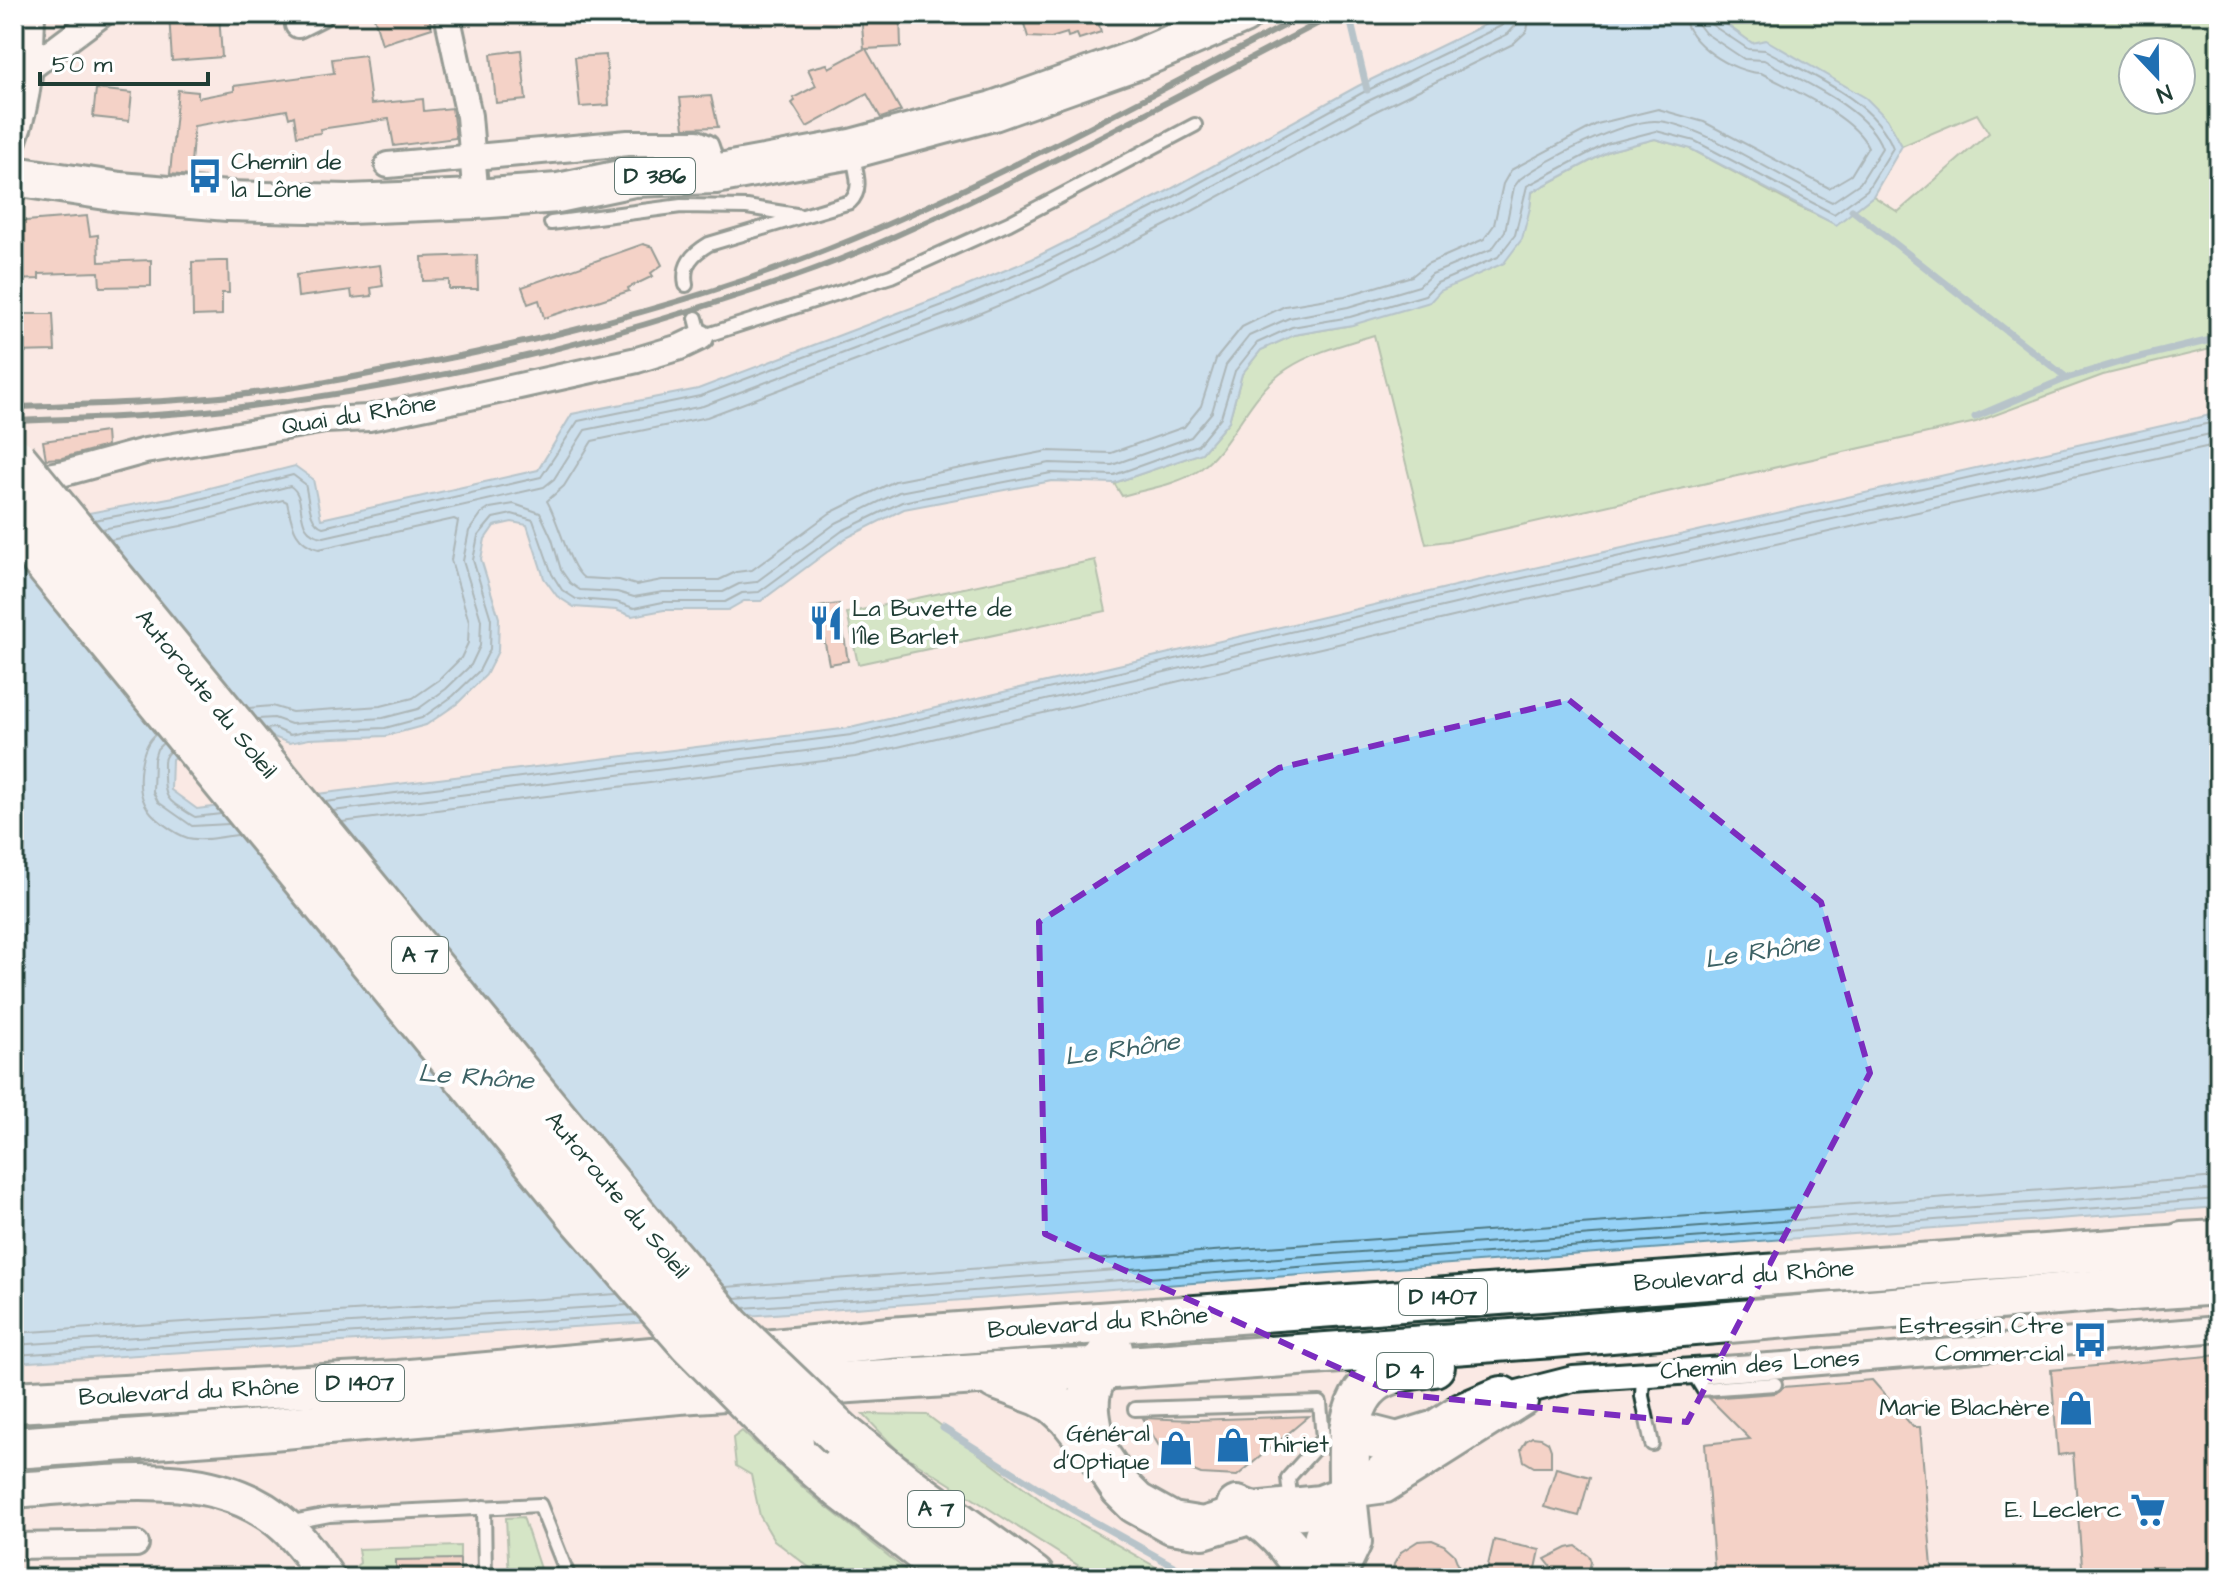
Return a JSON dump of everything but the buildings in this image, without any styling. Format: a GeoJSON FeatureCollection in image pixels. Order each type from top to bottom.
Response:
{"type":"FeatureCollection","features":[{"type":"Feature","properties":{"kind":"highway","name":"Autoroute du Soleil"},"geometry":{"type":"LineString","coordinates":[[14,460],[729,1328],[842,1436],[903,1485],[1032,1578]]}},
{"type":"Feature","properties":{"kind":"highway","name":"Autoroute du Soleil"},"geometry":{"type":"LineString","coordinates":[[14,523],[581,1216],[691,1342],[791,1443],[843,1488],[960,1578]]}},
{"type":"Feature","properties":{"kind":"highway","name":"Boulevard du Rhône"},"geometry":{"type":"LineString","coordinates":[[14,1402],[399,1381],[652,1358],[705,1357],[890,1338],[2201,1244]]}},
{"type":"Feature","properties":{"kind":"highway"},"geometry":{"type":"LineString","coordinates":[[1096,1451],[1088,1398],[1091,1382],[1112,1349],[1144,1342],[1314,1334],[1568,1313],[1637,1304],[1819,1271]]}},
{"type":"Feature","properties":{"kind":"highway"},"geometry":{"type":"LineString","coordinates":[[2117,1289],[2219,1282]]}},
{"type":"Feature","properties":{"kind":"highway","name":"Boulevard du Rhône"},"geometry":{"type":"LineString","coordinates":[[14,1448],[238,1432],[610,1398],[1099,1369],[1553,1337],[2117,1289]]}},
{"type":"Feature","properties":{"kind":"highway","name":"D 4"},"geometry":{"type":"LineString","coordinates":[[1349,1495],[1337,1432],[1369,1385],[1390,1374],[1516,1356],[1553,1337]]}},
{"type":"Feature","properties":{"kind":"highway"},"geometry":{"type":"LineString","coordinates":[[705,1357],[897,1357],[1059,1342],[1079,1349],[1099,1369],[1108,1388],[1112,1416],[1126,1455],[1140,1473],[1161,1490],[1185,1501],[1207,1506],[1239,1507],[1252,1513],[1288,1545],[1309,1578]]}},
{"type":"Feature","properties":{"kind":"highway"},"geometry":{"type":"LineString","coordinates":[[985,1375],[1054,1403],[1096,1451],[1121,1488],[1136,1503],[1172,1523],[1203,1528],[1252,1513],[1321,1506],[1349,1495]]}},
{"type":"Feature","properties":{"kind":"highway"},"geometry":{"type":"LineString","coordinates":[[1337,1432],[1397,1443],[1436,1431],[1462,1414],[1502,1397]]}},
{"type":"Feature","properties":{"kind":"main road","name":"D 386"},"geometry":{"type":"LineString","coordinates":[[14,176],[120,192],[228,201],[349,204],[558,193],[634,177],[715,174],[851,149],[1016,104],[1136,60],[1243,14]]}},
{"type":"Feature","properties":{"kind":"main road"},"geometry":{"type":"LineString","coordinates":[[14,1490],[182,1483],[232,1494],[260,1508],[287,1527],[327,1578]]}},
{"type":"Feature","properties":{"kind":"main road","name":"Chemin des Lones"},"geometry":{"type":"LineString","coordinates":[[1309,1578],[1322,1535],[1349,1495]]}},
{"type":"Feature","properties":{"kind":"main road","name":"D 4"},"geometry":{"type":"LineString","coordinates":[[1337,1578],[1354,1542],[1349,1495]]}},
{"type":"Feature","properties":{"kind":"street"},"geometry":{"type":"LineString","coordinates":[[14,140],[23,117],[32,14]]}},
{"type":"Feature","properties":{"kind":"street"},"geometry":{"type":"LineString","coordinates":[[25,71],[102,14]]}},
{"type":"Feature","properties":{"kind":"street"},"geometry":{"type":"LineString","coordinates":[[447,14],[469,116],[476,199]]}},
{"type":"Feature","properties":{"kind":"street"},"geometry":{"type":"LineString","coordinates":[[388,165],[628,143],[697,143],[708,150],[715,174]]}},
{"type":"Feature","properties":{"kind":"street","name":"Quai du Rhône"},"geometry":{"type":"LineString","coordinates":[[14,481],[65,473],[158,449],[325,420],[369,418],[637,360],[680,347],[699,328]]}},
{"type":"Feature","properties":{"kind":"street","name":"Chemin des Lones"},"geometry":{"type":"LineString","coordinates":[[1349,1495],[1380,1467],[1425,1449],[1502,1397],[1573,1379],[2219,1329]]}},
{"type":"Feature","properties":{"kind":"street"},"geometry":{"type":"LineString","coordinates":[[1349,1495],[1386,1490],[1521,1407],[1541,1386]]}},
{"type":"Feature","properties":{"kind":"street"},"geometry":{"type":"LineString","coordinates":[[14,1546],[136,1544]]}},
{"type":"Feature","properties":{"kind":"lane"},"geometry":{"type":"LineString","coordinates":[[699,328],[891,276],[1009,223],[1195,125]]}},
{"type":"Feature","properties":{"kind":"lane"},"geometry":{"type":"LineString","coordinates":[[686,285],[687,262],[709,244],[842,205],[855,198],[859,188],[851,149]]}},
{"type":"Feature","properties":{"kind":"lane"},"geometry":{"type":"LineString","coordinates":[[551,223],[681,206],[747,207],[803,216]]}},
{"type":"Feature","properties":{"kind":"lane"},"geometry":{"type":"LineString","coordinates":[[1692,1371],[1703,1389],[1775,1384]]}},
{"type":"Feature","properties":{"kind":"lane"},"geometry":{"type":"LineString","coordinates":[[1643,1373],[1642,1396],[1652,1444]]}},
{"type":"Feature","properties":{"kind":"lane"},"geometry":{"type":"LineString","coordinates":[[1135,1409],[1320,1403],[1337,1432],[1323,1439],[1288,1478],[1292,1510]]}},
{"type":"Feature","properties":{"kind":"lane"},"geometry":{"type":"LineString","coordinates":[[287,1527],[298,1521],[329,1515],[540,1505],[569,1578]]}},
{"type":"Feature","properties":{"kind":"lane"},"geometry":{"type":"LineString","coordinates":[[484,1507],[485,1578]]}},
{"type":"Feature","properties":{"kind":"highlighted area"},"geometry":{"type":"Polygon","coordinates":[[[1569,700],[1821,902],[1870,1073],[1687,1422],[1396,1394],[1045,1234],[1039,922],[1279,768],[1569,700]]]}},
{"type":"Feature","properties":{"kind":"green space"},"geometry":{"type":"Polygon","coordinates":[[[1712,14],[2219,14],[2219,347],[2103,375],[1976,422],[1426,544],[1374,335],[1318,353],[1287,369],[1261,393],[1221,449],[1198,471],[1171,483],[1122,496],[1114,483],[1202,453],[1229,421],[1242,374],[1261,350],[1294,335],[1352,325],[1504,263],[1530,208],[1532,192],[1609,151],[1655,139],[1691,149],[1836,224],[1873,196],[1898,212],[1989,133],[1977,114],[1902,146],[1887,119],[1752,43],[1712,14]]]}},
{"type":"Feature","properties":{"kind":"green space"},"geometry":{"type":"Polygon","coordinates":[[[1095,560],[1106,611],[858,664],[847,613],[1095,560]]]}},
{"type":"Feature","properties":{"kind":"green space"},"geometry":{"type":"Polygon","coordinates":[[[863,1414],[927,1415],[1046,1504],[1175,1578],[1098,1578],[898,1451],[863,1414]]]}},
{"type":"Feature","properties":{"kind":"green space"},"geometry":{"type":"Polygon","coordinates":[[[742,1431],[808,1492],[916,1578],[823,1578],[774,1540],[760,1516],[751,1475],[736,1466],[733,1438],[742,1431]]]}},
{"type":"Feature","properties":{"kind":"green space"},"geometry":{"type":"Polygon","coordinates":[[[523,1517],[543,1578],[509,1578],[506,1518],[523,1517]]]}},
{"type":"Feature","properties":{"kind":"green space"},"geometry":{"type":"Polygon","coordinates":[[[460,1546],[460,1559],[396,1578],[362,1578],[356,1566],[360,1563],[358,1549],[460,1546]]]}},
{"type":"Feature","properties":{"kind":"water","name":"Le Rhône"},"geometry":{"type":"Polygon","coordinates":[[[1507,14],[1712,14],[1752,43],[1766,40],[1866,98],[1887,119],[1902,146],[1873,196],[1836,225],[1691,149],[1655,139],[1609,151],[1532,192],[1522,239],[1504,263],[1440,291],[1430,302],[1352,325],[1294,335],[1261,350],[1242,374],[1229,421],[1202,453],[1114,483],[1052,481],[904,509],[846,538],[761,601],[744,601],[728,610],[664,610],[632,616],[616,610],[574,607],[557,596],[544,578],[527,525],[512,522],[494,526],[485,539],[481,559],[499,618],[498,651],[486,675],[458,703],[426,725],[386,736],[309,739],[289,743],[271,736],[194,745],[172,759],[171,790],[197,809],[850,728],[1463,584],[2219,413],[2219,1207],[760,1315],[14,1363],[14,527],[174,497],[295,466],[313,479],[321,519],[538,470],[572,414],[698,389],[1032,259],[1162,194],[1358,86],[1507,14]]]}},
{"type":"Feature","properties":{"kind":"waterway"},"geometry":{"type":"LineString","coordinates":[[1349,14],[1367,90]]}},
{"type":"Feature","properties":{"kind":"waterway"},"geometry":{"type":"LineString","coordinates":[[1852,210],[2067,378]]}},
{"type":"Feature","properties":{"kind":"waterway"},"geometry":{"type":"LineString","coordinates":[[1975,417],[2067,378],[2219,338]]}},
{"type":"Feature","properties":{"kind":"waterway"},"geometry":{"type":"LineString","coordinates":[[943,1428],[1075,1511],[1195,1578]]}},
{"type":"Feature","properties":{"kind":"railway"},"geometry":{"type":"LineString","coordinates":[[14,407],[194,399],[299,387],[487,350],[657,308],[769,272],[877,229],[986,179],[1307,14]]}},
{"type":"Feature","properties":{"kind":"railway"},"geometry":{"type":"LineString","coordinates":[[14,421],[199,412],[343,393],[519,358],[692,310],[837,261],[942,215],[1112,131],[1336,14]]}},
{"type":"Feature","properties":{"kind":"place","name":"Chemin de la Lône"},"geometry":{"type":"Point","coordinates":[205,176]}},
{"type":"Feature","properties":{"kind":"place","name":"La Buvette de l'Île Barlet"},"geometry":{"type":"Point","coordinates":[826,623]}},
{"type":"Feature","properties":{"kind":"place","name":"Estressin Ctre Commercial"},"geometry":{"type":"Point","coordinates":[2090,1340]}},
{"type":"Feature","properties":{"kind":"place","name":"Marie Blachère"},"geometry":{"type":"Point","coordinates":[2076,1408]}},
{"type":"Feature","properties":{"kind":"place","name":"Thiriet"},"geometry":{"type":"Point","coordinates":[1233,1445]}},
{"type":"Feature","properties":{"kind":"place","name":"Général d'Optique"},"geometry":{"type":"Point","coordinates":[1176,1448]}},
{"type":"Feature","properties":{"kind":"place","name":"E. Leclerc"},"geometry":{"type":"Point","coordinates":[2148,1510]}}]}
